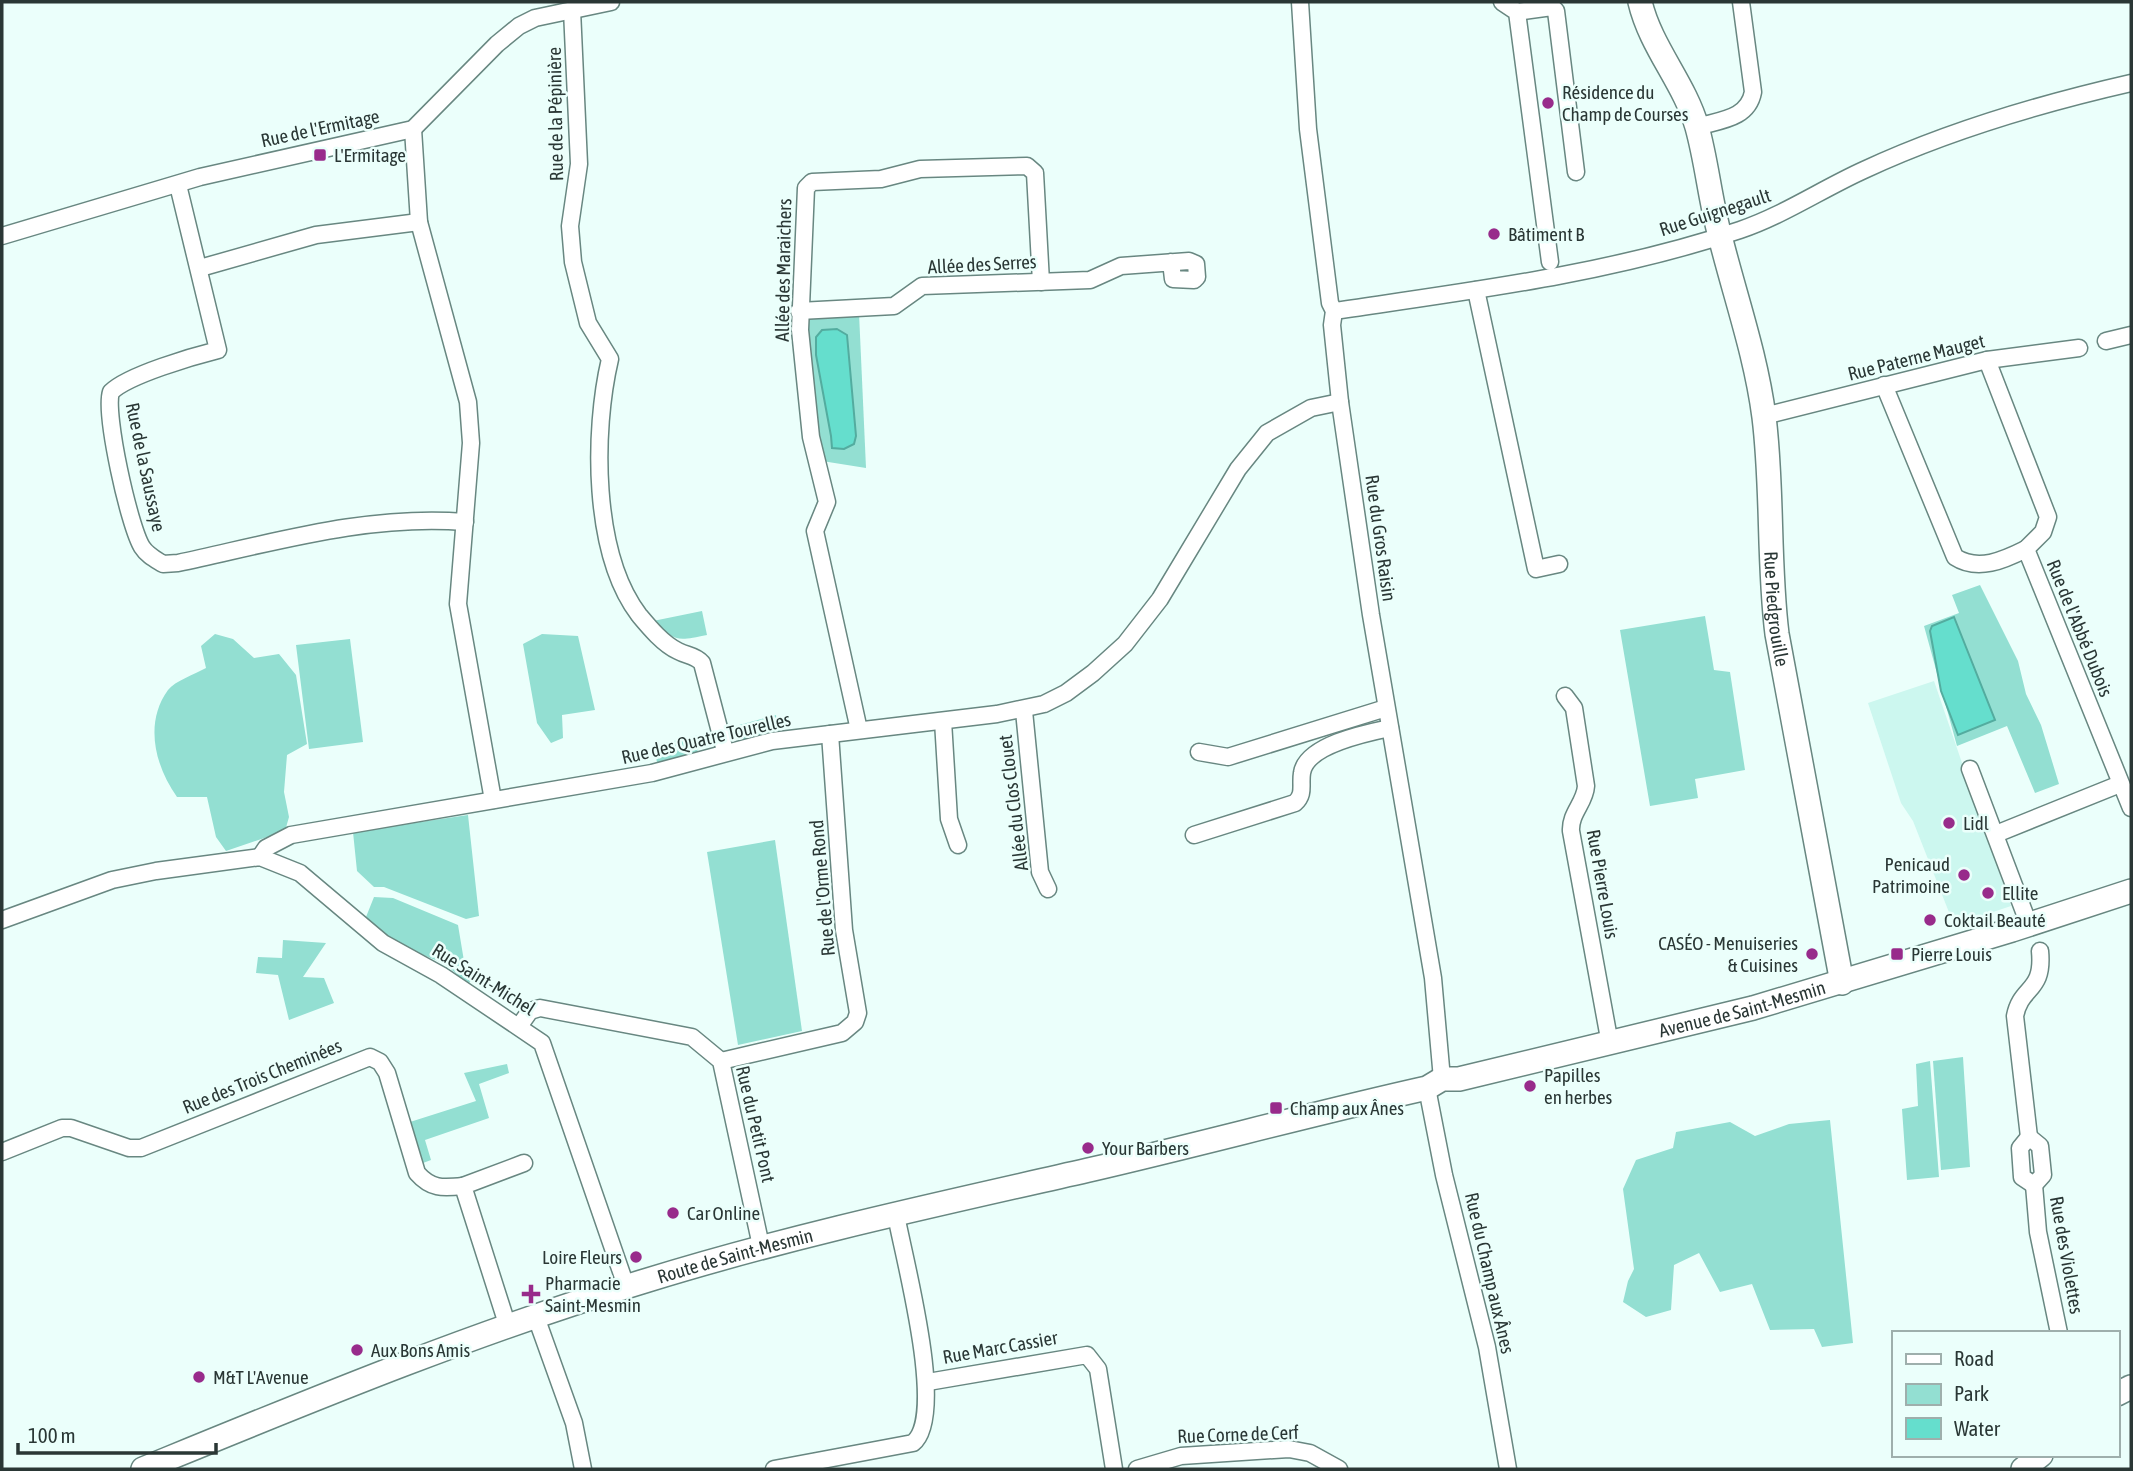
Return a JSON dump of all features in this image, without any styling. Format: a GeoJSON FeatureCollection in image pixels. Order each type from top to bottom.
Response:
{"type":"FeatureCollection","features":[{"type":"Feature","properties":{"kind":"main road","name":"Rue Piedgrouille"},"geometry":{"type":"LineString","coordinates":[[1640,2],[1651,38],[1686,99],[1697,127],[1719,235],[1743,316],[1764,416],[1773,545],[1772,595],[1777,634],[1842,983]]}},
{"type":"Feature","properties":{"kind":"main road","name":"Avenue de Saint-Mesmin"},"geometry":{"type":"LineString","coordinates":[[1347,1107],[1434,1083],[1610,1044],[1842,983],[2131,891]]}},
{"type":"Feature","properties":{"kind":"main road","name":"Route de Saint-Mesmin"},"geometry":{"type":"LineString","coordinates":[[142,1469],[380,1371],[626,1286],[761,1246],[1000,1188],[1091,1170],[1347,1107]]}},
{"type":"Feature","properties":{"kind":"main road"},"geometry":{"type":"LineString","coordinates":[[2023,1469],[2038,1457]]}},
{"type":"Feature","properties":{"kind":"street"},"geometry":{"type":"LineString","coordinates":[[493,800],[458,604],[471,443],[468,402],[419,222],[413,129],[497,44],[519,26],[535,18],[611,2]]}},
{"type":"Feature","properties":{"kind":"street","name":"Rue du Gros Raisin"},"geometry":{"type":"LineString","coordinates":[[1300,2],[1308,129],[1329,303],[1334,311],[1332,325],[1340,402],[1386,708],[1433,978],[1434,1083]]}},
{"type":"Feature","properties":{"kind":"street"},"geometry":{"type":"LineString","coordinates":[[1502,2],[1517,12],[1552,7],[1556,11],[1576,172]]}},
{"type":"Feature","properties":{"kind":"street"},"geometry":{"type":"LineString","coordinates":[[1697,127],[1744,113],[1751,103],[1753,92],[1741,2]]}},
{"type":"Feature","properties":{"kind":"street","name":"Rue de la Pépinière"},"geometry":{"type":"LineString","coordinates":[[572,10],[579,164],[570,226],[573,262],[588,323],[610,359],[605,382],[599,467],[604,529],[628,597],[638,614],[673,648],[702,663],[725,751]]}},
{"type":"Feature","properties":{"kind":"street"},"geometry":{"type":"LineString","coordinates":[[1517,12],[1550,262]]}},
{"type":"Feature","properties":{"kind":"street","name":"Rue Guignegault"},"geometry":{"type":"LineString","coordinates":[[1334,311],[1476,290],[1614,265],[1719,235],[1784,211],[1864,170],[2010,112],[2131,83]]}},
{"type":"Feature","properties":{"kind":"street","name":"Rue de l'Ermitage"},"geometry":{"type":"LineString","coordinates":[[2,236],[178,184],[323,147],[413,129]]}},
{"type":"Feature","properties":{"kind":"street","name":"Allée des Maraichers"},"geometry":{"type":"LineString","coordinates":[[859,730],[815,531],[827,502],[811,437],[799,311],[806,188],[813,182],[881,179],[920,169],[1027,166],[1034,169],[1041,282]]}},
{"type":"Feature","properties":{"kind":"street","name":"Rue de la Saussaye"},"geometry":{"type":"LineString","coordinates":[[178,184],[218,350],[124,383],[115,388],[110,397],[108,414],[130,514],[142,547],[163,564],[178,563],[383,522],[429,519],[465,522]]}},
{"type":"Feature","properties":{"kind":"street"},"geometry":{"type":"LineString","coordinates":[[200,268],[316,236],[419,222]]}},
{"type":"Feature","properties":{"kind":"street","name":"Allée des Serres"},"geometry":{"type":"LineString","coordinates":[[799,311],[894,306],[922,286],[1090,280],[1121,266],[1171,262]]}},
{"type":"Feature","properties":{"kind":"street"},"geometry":{"type":"LineString","coordinates":[[1476,290],[1536,569],[1559,564]]}},
{"type":"Feature","properties":{"kind":"street"},"geometry":{"type":"LineString","coordinates":[[2106,341],[2131,335]]}},
{"type":"Feature","properties":{"kind":"street","name":"Rue Paterne Mauget"},"geometry":{"type":"LineString","coordinates":[[1764,416],[1987,360],[2079,348]]}},
{"type":"Feature","properties":{"kind":"street"},"geometry":{"type":"LineString","coordinates":[[1987,360],[2048,517],[2043,532],[2026,549]]}},
{"type":"Feature","properties":{"kind":"street","name":"Rue de l'Abbé Dubois"},"geometry":{"type":"LineString","coordinates":[[1884,385],[1955,557],[1968,564],[1986,564],[2026,549],[2131,808]]}},
{"type":"Feature","properties":{"kind":"street","name":"Rue des Quatre Tourelles"},"geometry":{"type":"LineString","coordinates":[[2,920],[112,880],[260,857],[265,848],[291,835],[652,773],[725,751],[772,741],[1024,711],[1066,693],[1125,644],[1160,599],[1238,469],[1266,433],[1311,408],[1340,402]]}},
{"type":"Feature","properties":{"kind":"street","name":"Rue Pierre Louis"},"geometry":{"type":"LineString","coordinates":[[1565,696],[1574,708],[1586,786],[1584,796],[1572,817],[1571,831],[1610,1044]]}},
{"type":"Feature","properties":{"kind":"street"},"geometry":{"type":"LineString","coordinates":[[1199,752],[1228,757],[1386,708]]}},
{"type":"Feature","properties":{"kind":"street","name":"Allée du Clos Clouet"},"geometry":{"type":"LineString","coordinates":[[1024,711],[1040,872],[1048,889]]}},
{"type":"Feature","properties":{"kind":"street"},"geometry":{"type":"LineString","coordinates":[[943,721],[949,818],[958,845]]}},
{"type":"Feature","properties":{"kind":"street"},"geometry":{"type":"LineString","coordinates":[[1194,835],[1295,803],[1302,791],[1304,765],[1316,751],[1390,728]]}},
{"type":"Feature","properties":{"kind":"street","name":"Rue de l'Orme Rond"},"geometry":{"type":"LineString","coordinates":[[721,1061],[842,1033],[855,1022],[858,1006],[844,930],[831,734]]}},
{"type":"Feature","properties":{"kind":"street"},"geometry":{"type":"LineString","coordinates":[[1970,769],[2029,925]]}},
{"type":"Feature","properties":{"kind":"street"},"geometry":{"type":"LineString","coordinates":[[1996,834],[2120,784]]}},
{"type":"Feature","properties":{"kind":"street","name":"Rue Saint-Michel"},"geometry":{"type":"LineString","coordinates":[[260,857],[300,873],[383,943],[520,1025],[542,1043],[547,1051],[626,1286]]}},
{"type":"Feature","properties":{"kind":"street","name":"Rue des Violettes"},"geometry":{"type":"LineString","coordinates":[[2040,951],[2040,977],[2019,1004],[2015,1016],[2029,1137],[2020,1148],[2022,1177],[2034,1185],[2038,1232],[2059,1331]]}},
{"type":"Feature","properties":{"kind":"street","name":"Rue du Petit Pont"},"geometry":{"type":"LineString","coordinates":[[520,1025],[535,1008],[630,1024],[692,1037],[721,1061],[761,1246]]}},
{"type":"Feature","properties":{"kind":"street","name":"Rue des Trois Cheminées"},"geometry":{"type":"LineString","coordinates":[[2,1152],[62,1128],[71,1128],[129,1148],[141,1148],[370,1057],[380,1062],[387,1073],[417,1173],[426,1183],[439,1188],[463,1185],[524,1163]]}},
{"type":"Feature","properties":{"kind":"street","name":"Rue du Champ aux Ânes"},"geometry":{"type":"LineString","coordinates":[[1434,1083],[1444,1175],[1487,1347],[1508,1469]]}},
{"type":"Feature","properties":{"kind":"street"},"geometry":{"type":"LineString","coordinates":[[463,1185],[508,1327]]}},
{"type":"Feature","properties":{"kind":"street","name":"Rue Marc Cassier"},"geometry":{"type":"LineString","coordinates":[[896,1215],[928,1382],[1087,1355],[1098,1370],[1114,1469]]}},
{"type":"Feature","properties":{"kind":"street"},"geometry":{"type":"LineString","coordinates":[[537,1317],[574,1423],[583,1469]]}},
{"type":"Feature","properties":{"kind":"street"},"geometry":{"type":"LineString","coordinates":[[774,1469],[797,1467],[913,1443],[924,1430],[928,1382]]}},
{"type":"Feature","properties":{"kind":"street","name":"Rue Corne de Cerf"},"geometry":{"type":"LineString","coordinates":[[1137,1469],[1181,1456],[1289,1450],[1310,1453],[1339,1469]]}},
{"type":"Feature","properties":{"kind":"shaded area"},"geometry":{"type":"Polygon","coordinates":[[[1934,681],[2011,906],[1954,925],[1913,821],[1901,803],[1868,703],[1934,681]]]}},
{"type":"Feature","properties":{"kind":"green space"},"geometry":{"type":"Polygon","coordinates":[[[859,313],[866,468],[822,461],[804,330],[810,314],[859,313]]]}},
{"type":"Feature","properties":{"kind":"green space"},"geometry":{"type":"Polygon","coordinates":[[[1980,585],[2018,661],[2026,694],[2041,725],[2059,784],[2035,793],[2007,726],[1957,746],[1924,626],[1959,613],[1952,595],[1980,585]]]}},
{"type":"Feature","properties":{"kind":"green space"},"geometry":{"type":"Polygon","coordinates":[[[702,611],[707,635],[677,638],[666,633],[653,621],[702,611]]]}},
{"type":"Feature","properties":{"kind":"green space"},"geometry":{"type":"Polygon","coordinates":[[[1705,616],[1714,670],[1730,672],[1745,770],[1695,779],[1698,798],[1650,806],[1620,630],[1705,616]]]}},
{"type":"Feature","properties":{"kind":"green space"},"geometry":{"type":"Polygon","coordinates":[[[215,634],[233,639],[254,658],[279,654],[296,675],[307,744],[287,755],[284,792],[289,817],[285,831],[226,851],[216,837],[207,797],[177,797],[169,785],[158,758],[154,730],[156,716],[168,690],[206,668],[201,646],[215,634]]]}},
{"type":"Feature","properties":{"kind":"green space"},"geometry":{"type":"Polygon","coordinates":[[[542,634],[578,636],[595,710],[562,715],[563,738],[551,743],[537,723],[523,644],[542,634]]]}},
{"type":"Feature","properties":{"kind":"green space"},"geometry":{"type":"Polygon","coordinates":[[[350,639],[363,742],[309,749],[296,645],[350,639]]]}},
{"type":"Feature","properties":{"kind":"green space"},"geometry":{"type":"Polygon","coordinates":[[[776,715],[779,734],[765,738],[744,741],[732,735],[728,728],[776,715]]]}},
{"type":"Feature","properties":{"kind":"green space"},"geometry":{"type":"Polygon","coordinates":[[[707,733],[694,757],[658,766],[653,746],[707,733]]]}},
{"type":"Feature","properties":{"kind":"green space"},"geometry":{"type":"Polygon","coordinates":[[[468,815],[479,916],[466,919],[384,887],[374,887],[357,871],[353,832],[468,815]]]}},
{"type":"Feature","properties":{"kind":"green space"},"geometry":{"type":"Polygon","coordinates":[[[775,840],[802,1031],[738,1045],[707,852],[775,840]]]}},
{"type":"Feature","properties":{"kind":"green space"},"geometry":{"type":"Polygon","coordinates":[[[374,897],[393,898],[458,925],[465,967],[472,980],[468,984],[445,964],[387,940],[366,917],[374,897]]]}},
{"type":"Feature","properties":{"kind":"green space"},"geometry":{"type":"Polygon","coordinates":[[[283,940],[326,943],[303,977],[324,978],[334,1003],[289,1020],[278,975],[256,973],[258,957],[282,958],[283,940]]]}},
{"type":"Feature","properties":{"kind":"green space"},"geometry":{"type":"Polygon","coordinates":[[[1963,1057],[1970,1167],[1941,1170],[1933,1061],[1963,1057]]]}},
{"type":"Feature","properties":{"kind":"green space"},"geometry":{"type":"Polygon","coordinates":[[[1930,1061],[1939,1177],[1907,1180],[1902,1109],[1918,1106],[1916,1064],[1930,1061]]]}},
{"type":"Feature","properties":{"kind":"green space"},"geometry":{"type":"Polygon","coordinates":[[[507,1064],[509,1073],[479,1084],[489,1118],[425,1140],[431,1160],[423,1163],[410,1122],[476,1101],[464,1073],[507,1064]]]}},
{"type":"Feature","properties":{"kind":"green space"},"geometry":{"type":"Polygon","coordinates":[[[1830,1120],[1853,1343],[1822,1347],[1814,1329],[1770,1330],[1752,1284],[1720,1292],[1699,1253],[1674,1265],[1671,1310],[1646,1317],[1623,1302],[1634,1269],[1623,1189],[1636,1160],[1673,1148],[1676,1132],[1730,1122],[1755,1136],[1789,1124],[1830,1120]]]}},
{"type":"Feature","properties":{"kind":"water"},"geometry":{"type":"Polygon","coordinates":[[[837,329],[847,335],[856,436],[854,444],[844,449],[832,448],[816,355],[816,337],[822,330],[837,329]]]}},
{"type":"Feature","properties":{"kind":"water"},"geometry":{"type":"Polygon","coordinates":[[[1954,617],[1995,720],[1958,735],[1941,691],[1930,631],[1932,626],[1954,617]]]}},
{"type":"Feature","properties":{"kind":"place","name":"Résidence du Champ de Courses"},"geometry":{"type":"Point","coordinates":[1548,103]}},
{"type":"Feature","properties":{"kind":"place","name":"L'Ermitage"},"geometry":{"type":"Point","coordinates":[320,155]}},
{"type":"Feature","properties":{"kind":"place","name":"Bâtiment B"},"geometry":{"type":"Point","coordinates":[1494,234]}},
{"type":"Feature","properties":{"kind":"place","name":"Lidl"},"geometry":{"type":"Point","coordinates":[1949,823]}},
{"type":"Feature","properties":{"kind":"place","name":"Penicaud Patrimoine"},"geometry":{"type":"Point","coordinates":[1964,875]}},
{"type":"Feature","properties":{"kind":"place","name":"Ellite"},"geometry":{"type":"Point","coordinates":[1988,893]}},
{"type":"Feature","properties":{"kind":"place","name":"Coktail Beauté"},"geometry":{"type":"Point","coordinates":[1930,920]}},
{"type":"Feature","properties":{"kind":"place","name":"CASÉO - Menuiseries & Cuisines"},"geometry":{"type":"Point","coordinates":[1812,954]}},
{"type":"Feature","properties":{"kind":"place","name":"Pierre Louis"},"geometry":{"type":"Point","coordinates":[1897,954]}},
{"type":"Feature","properties":{"kind":"place","name":"Papilles en herbes"},"geometry":{"type":"Point","coordinates":[1530,1086]}},
{"type":"Feature","properties":{"kind":"place","name":"Champ aux Ânes"},"geometry":{"type":"Point","coordinates":[1276,1108]}},
{"type":"Feature","properties":{"kind":"place","name":"Your Barbers"},"geometry":{"type":"Point","coordinates":[1088,1148]}},
{"type":"Feature","properties":{"kind":"place","name":"Car Online"},"geometry":{"type":"Point","coordinates":[673,1213]}},
{"type":"Feature","properties":{"kind":"place","name":"Loire Fleurs"},"geometry":{"type":"Point","coordinates":[636,1257]}},
{"type":"Feature","properties":{"kind":"place","name":"Pharmacie Saint-Mesmin"},"geometry":{"type":"Point","coordinates":[531,1294]}},
{"type":"Feature","properties":{"kind":"place","name":"Aux Bons Amis"},"geometry":{"type":"Point","coordinates":[357,1350]}},
{"type":"Feature","properties":{"kind":"place","name":"M&T L'Avenue"},"geometry":{"type":"Point","coordinates":[199,1377]}}]}
